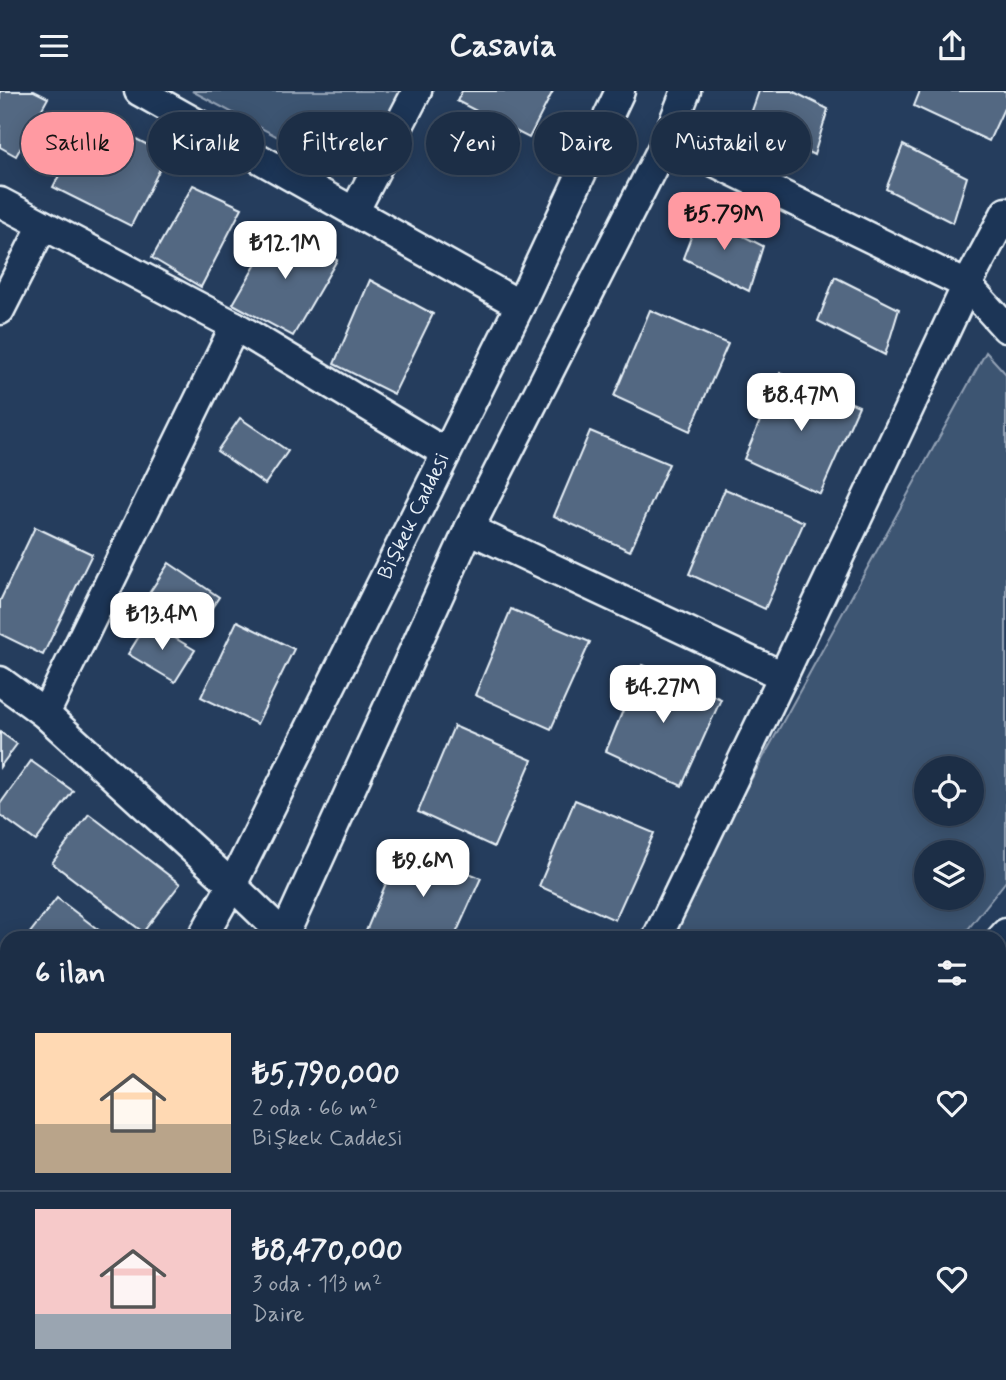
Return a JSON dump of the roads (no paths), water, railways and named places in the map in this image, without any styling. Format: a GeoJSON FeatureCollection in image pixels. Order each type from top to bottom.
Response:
{"type":"FeatureCollection","features":[{"type":"Feature","properties":{"kind":"street"},"geometry":{"type":"LineString","coordinates":[[139,91],[520,305]]}},
{"type":"Feature","properties":{"kind":"street"},"geometry":{"type":"LineString","coordinates":[[354,212],[417,91]]}},
{"type":"Feature","properties":{"kind":"street","name":"Bişkek Caddesi"},"geometry":{"type":"LineString","coordinates":[[206,931],[232,885],[520,305],[620,91]]}},
{"type":"Feature","properties":{"kind":"street"},"geometry":{"type":"LineString","coordinates":[[678,112],[686,91]]}},
{"type":"Feature","properties":{"kind":"street"},"geometry":{"type":"LineString","coordinates":[[288,931],[469,529],[651,171]]}},
{"type":"Feature","properties":{"kind":"street"},"geometry":{"type":"LineString","coordinates":[[741,175],[967,285],[1006,328]]}},
{"type":"Feature","properties":{"kind":"street"},"geometry":{"type":"LineString","coordinates":[[0,202],[235,326],[446,453]]}},
{"type":"Feature","properties":{"kind":"street"},"geometry":{"type":"LineString","coordinates":[[659,931],[967,285],[1006,212]]}},
{"type":"Feature","properties":{"kind":"street"},"geometry":{"type":"LineString","coordinates":[[0,310],[43,225]]}},
{"type":"Feature","properties":{"kind":"street"},"geometry":{"type":"LineString","coordinates":[[45,713],[235,326]]}},
{"type":"Feature","properties":{"kind":"street"},"geometry":{"type":"LineString","coordinates":[[469,529],[783,676]]}},
{"type":"Feature","properties":{"kind":"street"},"geometry":{"type":"LineString","coordinates":[[0,681],[45,713],[279,931]]}}]}
